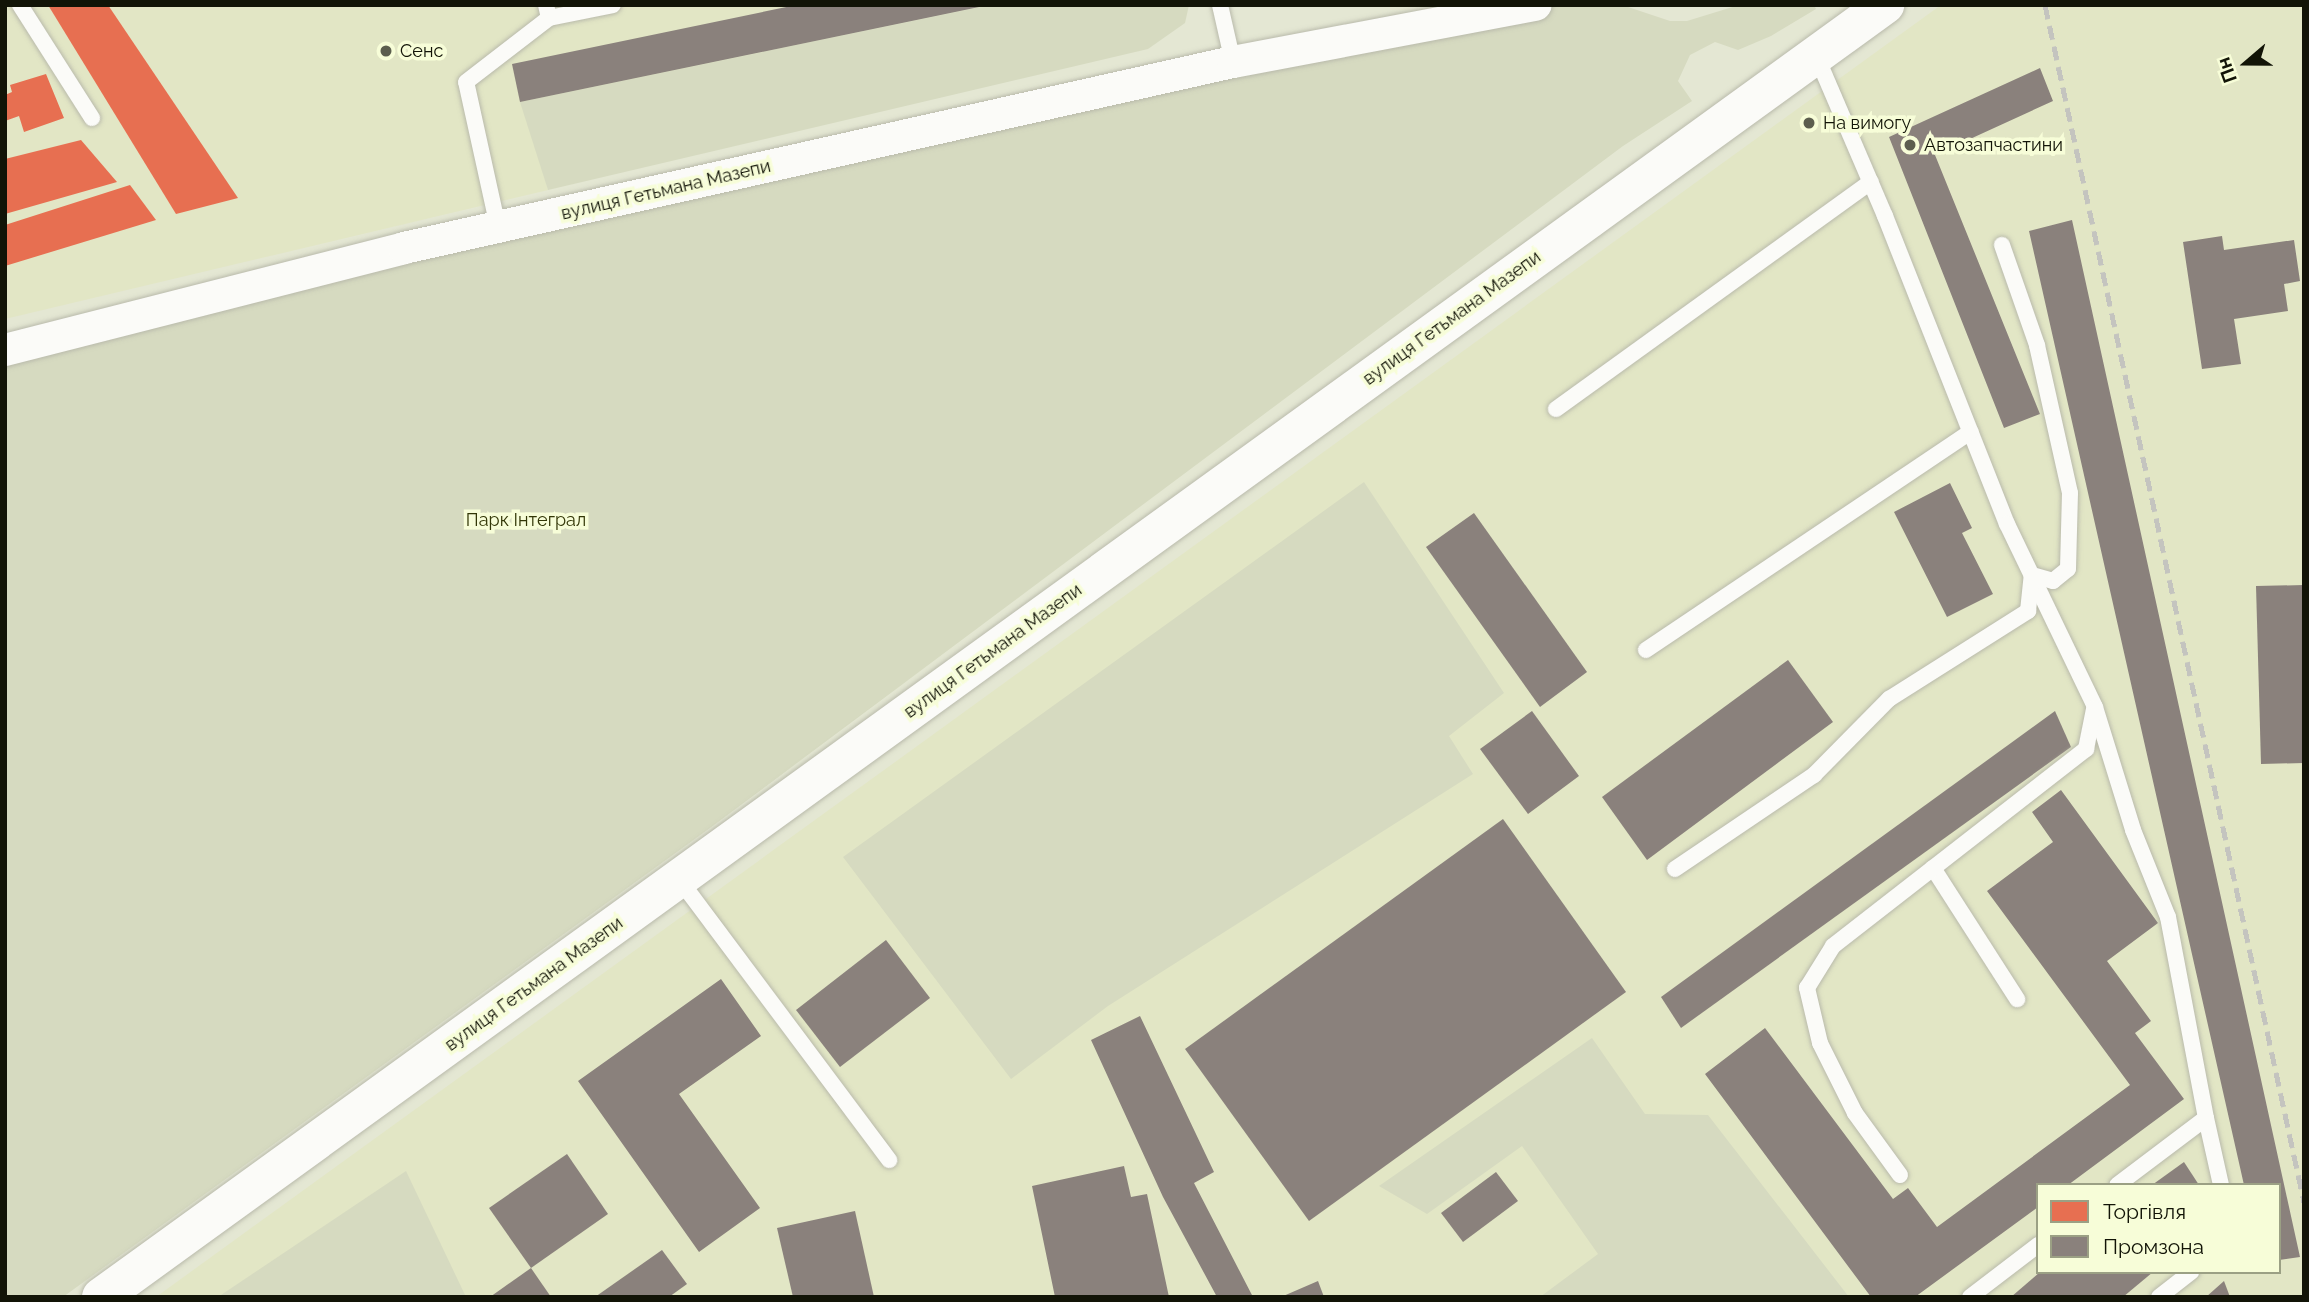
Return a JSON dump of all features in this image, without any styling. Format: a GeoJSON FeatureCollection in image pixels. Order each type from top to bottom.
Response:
{"type":"FeatureCollection","features":[{"type":"Feature","properties":{"kind":"main road","name":"вулиця Гетьмана Мазепи"},"geometry":{"type":"LineString","coordinates":[[101,1297],[1885,5]]}},
{"type":"Feature","properties":{"kind":"street","name":"вулиця Гетьмана Мазепи"},"geometry":{"type":"LineString","coordinates":[[5,350],[498,227],[1233,62],[1536,5]]}},
{"type":"Feature","properties":{"kind":"lane"},"geometry":{"type":"LineString","coordinates":[[20,5],[92,118]]}},
{"type":"Feature","properties":{"kind":"lane"},"geometry":{"type":"LineString","coordinates":[[498,227],[466,82],[548,12],[613,5]]}},
{"type":"Feature","properties":{"kind":"lane"},"geometry":{"type":"LineString","coordinates":[[1220,5],[1233,62]]}},
{"type":"Feature","properties":{"kind":"lane"},"geometry":{"type":"LineString","coordinates":[[1816,55],[1871,182],[2007,524],[2095,707],[2133,830],[2168,917],[2221,1183]]}},
{"type":"Feature","properties":{"kind":"lane"},"geometry":{"type":"LineString","coordinates":[[1556,409],[1871,182]]}},
{"type":"Feature","properties":{"kind":"lane"},"geometry":{"type":"LineString","coordinates":[[2002,246],[2037,345],[2070,494],[2068,569],[2053,581],[2032,575]]}},
{"type":"Feature","properties":{"kind":"lane"},"geometry":{"type":"LineString","coordinates":[[1646,650],[1971,432]]}},
{"type":"Feature","properties":{"kind":"lane"},"geometry":{"type":"LineString","coordinates":[[1675,869],[1814,775],[1889,699],[2028,611],[2032,575]]}},
{"type":"Feature","properties":{"kind":"lane"},"geometry":{"type":"LineString","coordinates":[[1900,1175],[1855,1113],[1820,1043],[1807,988],[1833,946],[2086,749],[2095,707]]}},
{"type":"Feature","properties":{"kind":"lane"},"geometry":{"type":"LineString","coordinates":[[1933,868],[2017,999]]}},
{"type":"Feature","properties":{"kind":"lane"},"geometry":{"type":"LineString","coordinates":[[679,878],[889,1160]]}},
{"type":"Feature","properties":{"kind":"lane"},"geometry":{"type":"LineString","coordinates":[[2120,1183],[2206,1118]]}},
{"type":"Feature","properties":{"kind":"lane"},"geometry":{"type":"LineString","coordinates":[[1970,1297],[2036,1247]]}},
{"type":"Feature","properties":{"kind":"lane"},"geometry":{"type":"LineString","coordinates":[[2159,1297],[2188,1274]]}},
{"type":"Feature","properties":{"kind":"shaded area"},"geometry":{"type":"Polygon","coordinates":[[[5,5],[990,5],[523,102],[548,190],[5,319],[5,5]]]}},
{"type":"Feature","properties":{"kind":"shaded area"},"geometry":{"type":"Polygon","coordinates":[[[1941,5],[2304,5],[2304,1297],[156,1297],[1941,5]]]}},
{"type":"Feature","properties":{"kind":"green space"},"geometry":{"type":"Polygon","coordinates":[[[990,5],[1189,5],[1185,23],[1148,49],[548,190],[520,102],[990,5]]]}},
{"type":"Feature","properties":{"kind":"green space","name":"Парк Інтеграл"},"geometry":{"type":"Polygon","coordinates":[[[1543,5],[1622,5],[1670,21],[1687,21],[1739,5],[1814,5],[1816,9],[1771,36],[1738,50],[1715,42],[1690,55],[1678,81],[1692,101],[1623,146],[710,828],[63,1297],[5,1297],[5,355],[498,227],[1543,5]]]}},
{"type":"Feature","properties":{"kind":"green space"},"geometry":{"type":"Polygon","coordinates":[[[1364,482],[1504,693],[1449,736],[1473,774],[1108,1006],[1011,1079],[843,857],[1364,482]]]}},
{"type":"Feature","properties":{"kind":"green space"},"geometry":{"type":"Polygon","coordinates":[[[1592,1038],[1645,1114],[1708,1115],[1849,1297],[1540,1297],[1598,1254],[1522,1146],[1427,1214],[1379,1186],[1592,1038]]]}},
{"type":"Feature","properties":{"kind":"green space"},"geometry":{"type":"Polygon","coordinates":[[[406,1171],[466,1297],[218,1297],[406,1171]]]}},
{"type":"Feature","properties":{"kind":"building: Торгівля"},"geometry":{"type":"Polygon","coordinates":[[[48,5],[108,5],[238,198],[176,214],[48,5]]]}},
{"type":"Feature","properties":{"kind":"building: Торгівля"},"geometry":{"type":"Polygon","coordinates":[[[46,74],[64,118],[24,132],[19,116],[5,121],[5,95],[12,92],[10,85],[46,74]]]}},
{"type":"Feature","properties":{"kind":"building: Торгівля"},"geometry":{"type":"Polygon","coordinates":[[[81,140],[117,182],[5,214],[5,159],[81,140]]]}},
{"type":"Feature","properties":{"kind":"building: Торгівля"},"geometry":{"type":"Polygon","coordinates":[[[130,185],[156,220],[5,266],[5,225],[130,185]]]}},
{"type":"Feature","properties":{"kind":"building: Промзона"},"geometry":{"type":"Polygon","coordinates":[[[796,5],[984,6],[520,102],[512,64],[796,5]]]}},
{"type":"Feature","properties":{"kind":"building: Промзона"},"geometry":{"type":"Polygon","coordinates":[[[2040,68],[2053,101],[1935,155],[2040,414],[2004,428],[1889,137],[2040,68]]]}},
{"type":"Feature","properties":{"kind":"building: Промзона"},"geometry":{"type":"Polygon","coordinates":[[[2072,220],[2300,1257],[2281,1260],[2281,1183],[2244,1183],[2029,231],[2072,220]]]}},
{"type":"Feature","properties":{"kind":"building: Промзона"},"geometry":{"type":"Polygon","coordinates":[[[2222,236],[2224,250],[2294,240],[2300,281],[2284,284],[2288,311],[2234,319],[2241,364],[2202,369],[2183,242],[2222,236]]]}},
{"type":"Feature","properties":{"kind":"building: Промзона"},"geometry":{"type":"Polygon","coordinates":[[[1950,483],[1972,528],[1962,533],[1993,594],[1947,617],[1894,512],[1950,483]]]}},
{"type":"Feature","properties":{"kind":"building: Промзона"},"geometry":{"type":"Polygon","coordinates":[[[1474,513],[1587,672],[1540,707],[1426,547],[1474,513]]]}},
{"type":"Feature","properties":{"kind":"building: Промзона"},"geometry":{"type":"Polygon","coordinates":[[[2304,585],[2304,763],[2261,764],[2256,586],[2304,585]]]}},
{"type":"Feature","properties":{"kind":"building: Промзона"},"geometry":{"type":"Polygon","coordinates":[[[1788,660],[1833,722],[1647,860],[1602,797],[1788,660]]]}},
{"type":"Feature","properties":{"kind":"building: Промзона"},"geometry":{"type":"Polygon","coordinates":[[[1532,711],[1579,776],[1528,814],[1480,749],[1532,711]]]}},
{"type":"Feature","properties":{"kind":"building: Промзона"},"geometry":{"type":"Polygon","coordinates":[[[2055,711],[2071,747],[1681,1028],[1661,997],[2055,711]]]}},
{"type":"Feature","properties":{"kind":"building: Промзона"},"geometry":{"type":"Polygon","coordinates":[[[2061,790],[2158,923],[2107,961],[2151,1021],[2135,1033],[2184,1099],[2071,1183],[2036,1183],[2036,1208],[1915,1297],[1871,1297],[1705,1074],[1765,1028],[1893,1199],[1908,1188],[1937,1227],[2130,1085],[1987,891],[2053,842],[2032,812],[2061,790]]]}},
{"type":"Feature","properties":{"kind":"building: Промзона"},"geometry":{"type":"Polygon","coordinates":[[[1503,819],[1626,992],[1309,1221],[1185,1049],[1503,819]]]}},
{"type":"Feature","properties":{"kind":"building: Промзона"},"geometry":{"type":"Polygon","coordinates":[[[886,940],[930,998],[840,1067],[796,1010],[886,940]]]}},
{"type":"Feature","properties":{"kind":"building: Промзона"},"geometry":{"type":"Polygon","coordinates":[[[721,979],[761,1036],[679,1094],[760,1208],[699,1252],[578,1081],[721,979]]]}},
{"type":"Feature","properties":{"kind":"building: Промзона"},"geometry":{"type":"Polygon","coordinates":[[[1140,1016],[1214,1172],[1194,1183],[1253,1297],[1217,1297],[1163,1197],[1091,1040],[1140,1016]]]}},
{"type":"Feature","properties":{"kind":"building: Промзона"},"geometry":{"type":"Polygon","coordinates":[[[567,1154],[608,1214],[531,1268],[489,1208],[567,1154]]]}},
{"type":"Feature","properties":{"kind":"building: Промзона"},"geometry":{"type":"Polygon","coordinates":[[[2184,1162],[2198,1183],[2155,1183],[2184,1162]]]}},
{"type":"Feature","properties":{"kind":"building: Промзона"},"geometry":{"type":"Polygon","coordinates":[[[1124,1166],[1131,1197],[1147,1194],[1169,1297],[1055,1297],[1032,1186],[1124,1166]]]}},
{"type":"Feature","properties":{"kind":"building: Промзона"},"geometry":{"type":"Polygon","coordinates":[[[1496,1172],[1518,1201],[1463,1242],[1441,1213],[1496,1172]]]}},
{"type":"Feature","properties":{"kind":"building: Промзона"},"geometry":{"type":"Polygon","coordinates":[[[855,1211],[874,1297],[793,1297],[777,1228],[855,1211]]]}},
{"type":"Feature","properties":{"kind":"building: Промзона"},"geometry":{"type":"Polygon","coordinates":[[[662,1250],[687,1284],[669,1297],[595,1297],[662,1250]]]}},
{"type":"Feature","properties":{"kind":"building: Промзона"},"geometry":{"type":"Polygon","coordinates":[[[531,1268],[551,1297],[490,1297],[531,1268]]]}},
{"type":"Feature","properties":{"kind":"building: Промзона"},"geometry":{"type":"Polygon","coordinates":[[[2038,1274],[2151,1274],[2123,1297],[2011,1297],[2038,1274]]]}},
{"type":"Feature","properties":{"kind":"building: Промзона"},"geometry":{"type":"Polygon","coordinates":[[[1318,1281],[1324,1297],[1281,1297],[1318,1281]]]}},
{"type":"Feature","properties":{"kind":"building: Промзона"},"geometry":{"type":"Polygon","coordinates":[[[2224,1281],[2230,1297],[2206,1297],[2224,1281]]]}},
{"type":"Feature","properties":{"kind":"railway"},"geometry":{"type":"LineString","coordinates":[[2045,5],[2304,1202]]}},
{"type":"Feature","properties":{"kind":"place","name":"Сенс"},"geometry":{"type":"Point","coordinates":[386,51]}},
{"type":"Feature","properties":{"kind":"place","name":"На вимогу"},"geometry":{"type":"Point","coordinates":[1809,123]}},
{"type":"Feature","properties":{"kind":"place","name":"Автозапчастини"},"geometry":{"type":"Point","coordinates":[1910,145]}}]}
